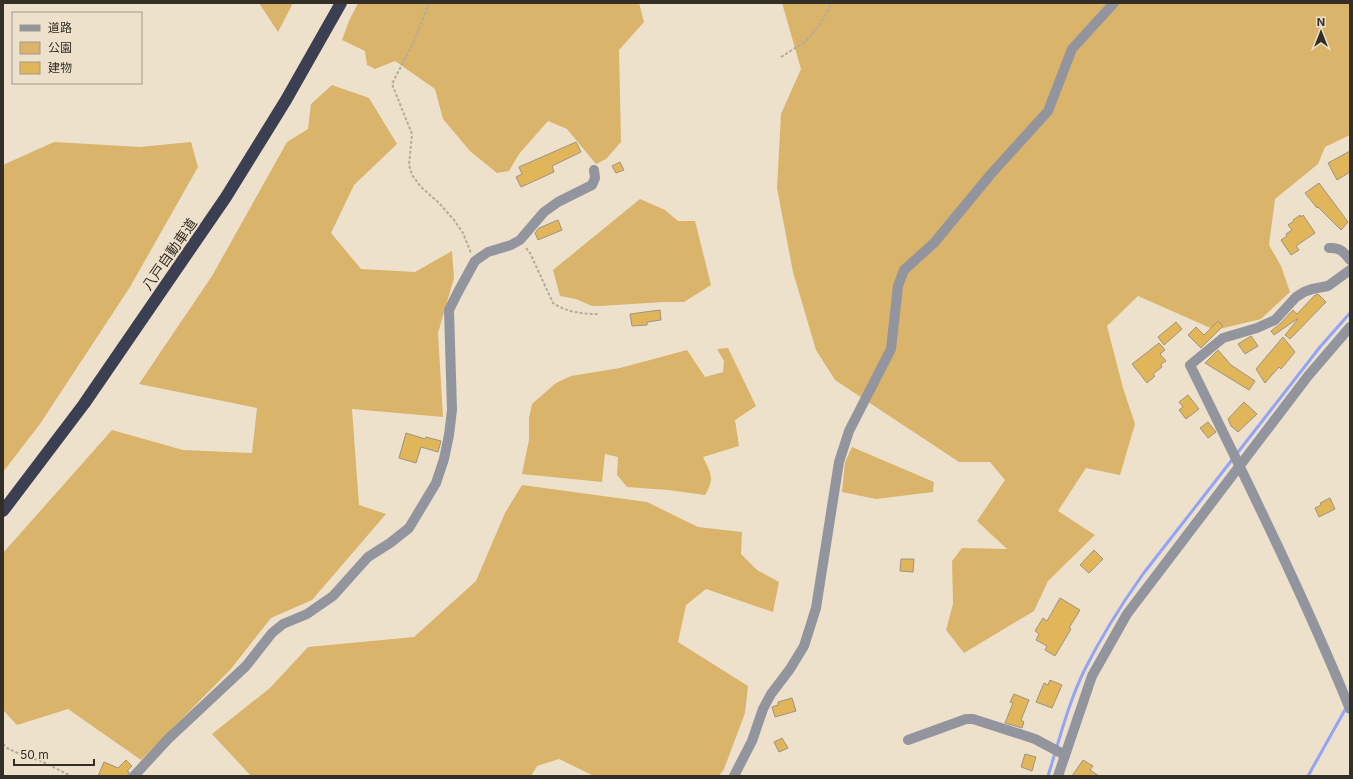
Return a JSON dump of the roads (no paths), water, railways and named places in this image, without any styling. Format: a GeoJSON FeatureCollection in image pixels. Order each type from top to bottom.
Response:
{"type":"FeatureCollection","features":[{"type":"Feature","properties":{"kind":"highway","name":"八戸自動車道"},"geometry":{"type":"LineString","coordinates":[[3,511],[84,404],[226,197],[286,100],[341,3]]}},
{"type":"Feature","properties":{"kind":"street"},"geometry":{"type":"LineString","coordinates":[[734,776],[752,741],[763,709],[771,694],[790,670],[804,646],[816,608],[839,462],[849,431],[891,349],[898,286],[904,270],[934,243],[991,174],[1048,111],[1072,49],[1114,3]]}},
{"type":"Feature","properties":{"kind":"street"},"geometry":{"type":"LineString","coordinates":[[134,776],[168,739],[246,666],[272,633],[283,624],[307,614],[333,596],[368,558],[409,528],[436,483],[444,459],[449,435],[452,410],[449,310],[458,292],[475,261],[488,252],[511,245],[520,240],[544,212],[558,202],[592,185],[596,178],[594,170]]}},
{"type":"Feature","properties":{"kind":"street"},"geometry":{"type":"LineString","coordinates":[[1329,248],[1334,247],[1340,249],[1350,260]]}},
{"type":"Feature","properties":{"kind":"street"},"geometry":{"type":"LineString","coordinates":[[1350,270],[1328,286],[1312,289],[1296,297],[1275,320],[1268,324],[1223,338],[1190,365],[1240,465],[1324,646],[1350,709]]}},
{"type":"Feature","properties":{"kind":"street"},"geometry":{"type":"LineString","coordinates":[[1058,776],[1092,676],[1126,614],[1308,376],[1350,327]]}},
{"type":"Feature","properties":{"kind":"street"},"geometry":{"type":"LineString","coordinates":[[908,740],[966,719],[973,719],[1035,739],[1065,755]]}},
{"type":"Feature","properties":{"kind":"waterway"},"geometry":{"type":"LineString","coordinates":[[1048,776],[1064,723],[1078,684],[1097,646],[1127,597],[1143,574],[1320,347],[1350,313]]}},
{"type":"Feature","properties":{"kind":"waterway"},"geometry":{"type":"LineString","coordinates":[[1308,776],[1346,708]]}}]}
